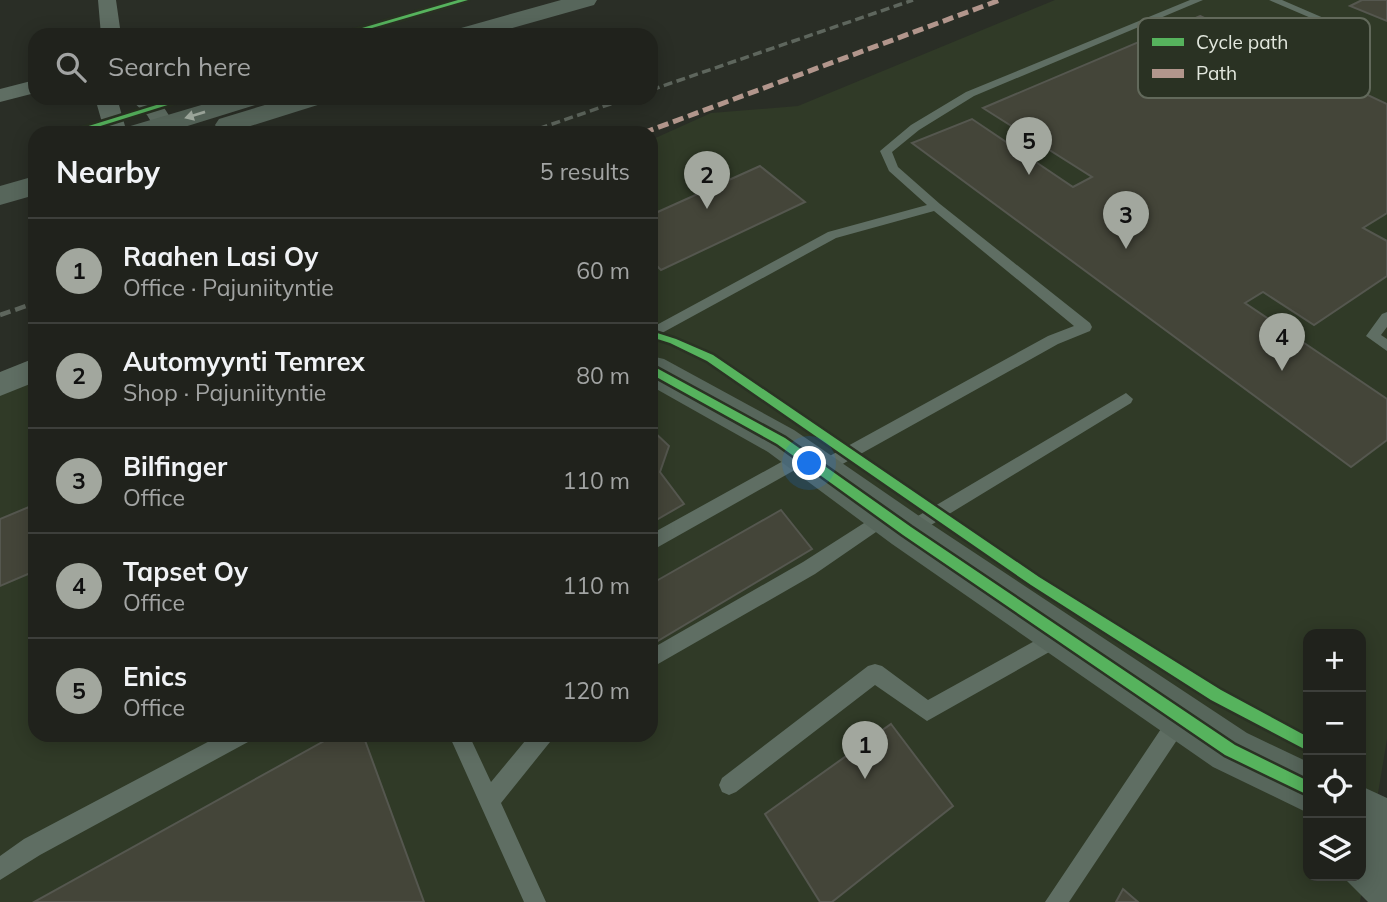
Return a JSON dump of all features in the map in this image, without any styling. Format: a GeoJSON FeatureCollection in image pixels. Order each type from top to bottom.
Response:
{"type":"FeatureCollection","features":[{"type":"Feature","properties":{"kind":"main road"},"geometry":{"type":"LineString","coordinates":[[487,28],[586,0]]}},
{"type":"Feature","properties":{"kind":"main road"},"geometry":{"type":"LineString","coordinates":[[534,28],[614,0]]}},
{"type":"Feature","properties":{"kind":"main road"},"geometry":{"type":"LineString","coordinates":[[174,126],[233,105]]}},
{"type":"Feature","properties":{"kind":"main road"},"geometry":{"type":"LineString","coordinates":[[225,126],[292,105]]}},
{"type":"Feature","properties":{"kind":"main road"},"geometry":{"type":"LineString","coordinates":[[0,174],[28,166]]}},
{"type":"Feature","properties":{"kind":"main road"},"geometry":{"type":"LineString","coordinates":[[0,196],[28,187]]}},
{"type":"Feature","properties":{"kind":"main road"},"geometry":{"type":"LineString","coordinates":[[0,204],[28,198]]}},
{"type":"Feature","properties":{"kind":"main road"},"geometry":{"type":"LineString","coordinates":[[658,373],[781,441],[896,523],[1230,750],[1303,813]]}},
{"type":"Feature","properties":{"kind":"main road"},"geometry":{"type":"LineString","coordinates":[[1230,750],[1303,786]]}},
{"type":"Feature","properties":{"kind":"main road"},"geometry":{"type":"LineString","coordinates":[[1366,814],[1387,825]]}},
{"type":"Feature","properties":{"kind":"main road"},"geometry":{"type":"LineString","coordinates":[[1366,863],[1387,883]]}},
{"type":"Feature","properties":{"kind":"street"},"geometry":{"type":"LineString","coordinates":[[107,0],[110,28]]}},
{"type":"Feature","properties":{"kind":"street"},"geometry":{"type":"LineString","coordinates":[[0,96],[28,88]]}},
{"type":"Feature","properties":{"kind":"street"},"geometry":{"type":"LineString","coordinates":[[106,105],[114,126]]}},
{"type":"Feature","properties":{"kind":"street"},"geometry":{"type":"LineString","coordinates":[[148,105],[164,126]]}},
{"type":"Feature","properties":{"kind":"street"},"geometry":{"type":"LineString","coordinates":[[0,384],[28,372]]}},
{"type":"Feature","properties":{"kind":"lane"},"geometry":{"type":"LineString","coordinates":[[1154,18],[1198,0]]}},
{"type":"Feature","properties":{"kind":"lane"},"geometry":{"type":"LineString","coordinates":[[1274,0],[1319,18]]}},
{"type":"Feature","properties":{"kind":"lane"},"geometry":{"type":"LineString","coordinates":[[658,540],[1054,340],[1085,327],[893,169],[886,151],[900,135],[937,116],[970,94],[1138,25]]}},
{"type":"Feature","properties":{"kind":"lane"},"geometry":{"type":"LineString","coordinates":[[658,330],[832,235],[936,207]]}},
{"type":"Feature","properties":{"kind":"lane"},"geometry":{"type":"LineString","coordinates":[[1387,317],[1373,336],[1387,346]]}},
{"type":"Feature","properties":{"kind":"lane"},"geometry":{"type":"LineString","coordinates":[[658,655],[809,568],[1126,399]]}},
{"type":"Feature","properties":{"kind":"lane"},"geometry":{"type":"LineString","coordinates":[[729,785],[875,673],[927,711],[1061,635]]}},
{"type":"Feature","properties":{"kind":"lane"},"geometry":{"type":"LineString","coordinates":[[1056,902],[1181,716]]}},
{"type":"Feature","properties":{"kind":"lane"},"geometry":{"type":"LineString","coordinates":[[0,869],[32,847],[228,742]]}},
{"type":"Feature","properties":{"kind":"lane"},"geometry":{"type":"LineString","coordinates":[[462,742],[535,902]]}},
{"type":"Feature","properties":{"kind":"lane"},"geometry":{"type":"LineString","coordinates":[[489,801],[537,742]]}},
{"type":"Feature","properties":{"kind":"shaded area"},"geometry":{"type":"Polygon","coordinates":[[[1055,0],[1387,0],[1387,739],[1366,866],[1366,629],[1303,629],[1303,881],[1363,881],[1360,902],[0,902],[0,394],[28,380],[28,742],[658,742],[658,137],[711,113],[798,106],[1055,0]]]}},
{"type":"Feature","properties":{"kind":"building"},"geometry":{"type":"Polygon","coordinates":[[[1362,0],[1387,0],[1387,21],[1350,6],[1362,0]]]}},
{"type":"Feature","properties":{"kind":"building"},"geometry":{"type":"Polygon","coordinates":[[[1138,42],[1138,98],[1370,96],[1387,104],[1387,213],[1363,228],[1387,241],[1387,276],[1314,325],[1263,292],[1245,303],[1387,399],[1387,440],[1351,467],[912,143],[972,119],[1073,187],[1092,177],[983,108],[1138,42]]]}},
{"type":"Feature","properties":{"kind":"building"},"geometry":{"type":"Polygon","coordinates":[[[760,166],[805,202],[661,270],[658,267],[658,212],[760,166]]]}},
{"type":"Feature","properties":{"kind":"building"},"geometry":{"type":"Polygon","coordinates":[[[658,436],[669,446],[660,472],[684,504],[658,519],[658,436]]]}},
{"type":"Feature","properties":{"kind":"building"},"geometry":{"type":"Polygon","coordinates":[[[28,507],[28,574],[0,586],[0,519],[28,507]]]}},
{"type":"Feature","properties":{"kind":"building"},"geometry":{"type":"Polygon","coordinates":[[[781,510],[812,549],[658,641],[658,580],[781,510]]]}},
{"type":"Feature","properties":{"kind":"building"},"geometry":{"type":"Polygon","coordinates":[[[891,724],[953,806],[832,902],[820,902],[765,814],[891,724]]]}},
{"type":"Feature","properties":{"kind":"building"},"geometry":{"type":"Polygon","coordinates":[[[322,742],[366,742],[424,902],[34,902],[322,742]]]}},
{"type":"Feature","properties":{"kind":"building"},"geometry":{"type":"Polygon","coordinates":[[[1123,889],[1138,902],[1116,902],[1123,889]]]}},
{"type":"Feature","properties":{"kind":"railway"},"geometry":{"type":"LineString","coordinates":[[658,88],[913,0]]}},
{"type":"Feature","properties":{"kind":"railway"},"geometry":{"type":"LineString","coordinates":[[546,126],[608,105]]}},
{"type":"Feature","properties":{"kind":"railway"},"geometry":{"type":"LineString","coordinates":[[0,315],[28,305]]}},
{"type":"Feature","properties":{"kind":"marked path"},"geometry":{"type":"LineString","coordinates":[[658,127],[1000,0]]}},
{"type":"Feature","properties":{"kind":"cycle path"},"geometry":{"type":"LineString","coordinates":[[366,28],[465,0]]}},
{"type":"Feature","properties":{"kind":"cycle path"},"geometry":{"type":"LineString","coordinates":[[93,126],[163,105]]}},
{"type":"Feature","properties":{"kind":"cycle path"},"geometry":{"type":"LineString","coordinates":[[658,336],[710,358],[1035,581],[1216,695],[1303,741]]}},
{"type":"Feature","properties":{"kind":"cycle path"},"geometry":{"type":"LineString","coordinates":[[658,373],[781,441],[907,531],[1230,750],[1303,786]]}},
{"type":"Feature","properties":{"kind":"place","name":"Enics"},"geometry":{"type":"Point","coordinates":[1029,175]}},
{"type":"Feature","properties":{"kind":"place","name":"Automyynti Temrex"},"geometry":{"type":"Point","coordinates":[707,209]}},
{"type":"Feature","properties":{"kind":"place","name":"Bilfinger"},"geometry":{"type":"Point","coordinates":[1126,249]}},
{"type":"Feature","properties":{"kind":"place","name":"Tapset Oy"},"geometry":{"type":"Point","coordinates":[1282,371]}},
{"type":"Feature","properties":{"kind":"place","name":"Raahen Lasi Oy"},"geometry":{"type":"Point","coordinates":[865,779]}}]}
